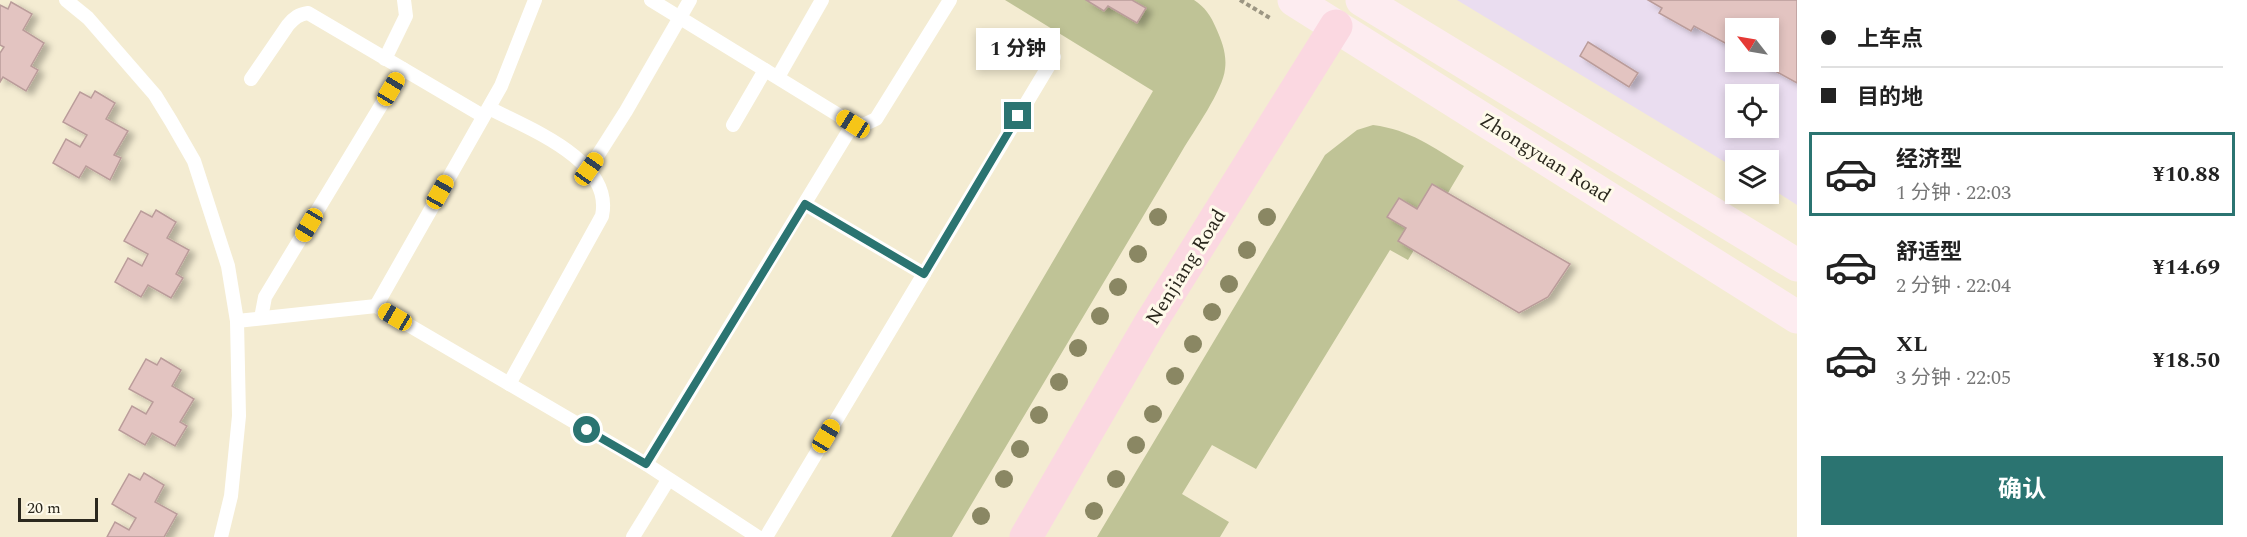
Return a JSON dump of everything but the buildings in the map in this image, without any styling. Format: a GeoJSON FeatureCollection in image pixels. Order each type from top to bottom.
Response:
{"type":"FeatureCollection","features":[{"type":"Feature","properties":{"kind":"main road","name":"Zhongyuan Road"},"geometry":{"type":"LineString","coordinates":[[1294,0],[1343,13],[1797,316]]}},
{"type":"Feature","properties":{"kind":"main road","name":"Zhongyuan Road"},"geometry":{"type":"LineString","coordinates":[[1362,0],[1797,265]]}},
{"type":"Feature","properties":{"kind":"main road","name":"Nenjiang Road"},"geometry":{"type":"LineString","coordinates":[[1026,537],[1148,327],[1343,13]]}},
{"type":"Feature","properties":{"kind":"lane"},"geometry":{"type":"LineString","coordinates":[[66,0],[88,18],[155,95],[194,161],[228,266],[237,321],[239,416],[231,496],[221,537]]}},
{"type":"Feature","properties":{"kind":"lane"},"geometry":{"type":"LineString","coordinates":[[385,59],[406,16],[404,0]]}},
{"type":"Feature","properties":{"kind":"lane"},"geometry":{"type":"LineString","coordinates":[[376,306],[501,86],[535,0]]}},
{"type":"Feature","properties":{"kind":"lane"},"geometry":{"type":"LineString","coordinates":[[651,0],[853,124],[862,125],[876,119],[950,0]]}},
{"type":"Feature","properties":{"kind":"lane"},"geometry":{"type":"LineString","coordinates":[[589,169],[605,147],[690,0]]}},
{"type":"Feature","properties":{"kind":"lane"},"geometry":{"type":"LineString","coordinates":[[778,77],[822,0]]}},
{"type":"Feature","properties":{"kind":"lane"},"geometry":{"type":"LineString","coordinates":[[252,79],[288,24],[301,14],[313,15],[403,69],[573,154],[589,169],[602,198],[602,216],[509,384]]}},
{"type":"Feature","properties":{"kind":"lane"},"geometry":{"type":"LineString","coordinates":[[766,537],[1054,57]]}},
{"type":"Feature","properties":{"kind":"lane"},"geometry":{"type":"LineString","coordinates":[[261,318],[266,297],[403,69]]}},
{"type":"Feature","properties":{"kind":"lane"},"geometry":{"type":"LineString","coordinates":[[733,125],[765,70]]}},
{"type":"Feature","properties":{"kind":"lane"},"geometry":{"type":"LineString","coordinates":[[646,464],[853,124]]}},
{"type":"Feature","properties":{"kind":"lane"},"geometry":{"type":"LineString","coordinates":[[805,204],[924,274]]}},
{"type":"Feature","properties":{"kind":"lane"},"geometry":{"type":"LineString","coordinates":[[237,321],[376,306],[646,464],[758,537]]}},
{"type":"Feature","properties":{"kind":"lane"},"geometry":{"type":"LineString","coordinates":[[633,537],[668,480]]}},
{"type":"Feature","properties":{"kind":"shaded area"},"geometry":{"type":"Polygon","coordinates":[[[1457,0],[1797,0],[1797,205],[1779,193],[1779,150],[1725,150],[1725,162],[1457,0]]]}},
{"type":"Feature","properties":{"kind":"green space"},"geometry":{"type":"Polygon","coordinates":[[[1005,0],[1194,0],[1210,16],[1214,24],[1224,48],[1225,69],[1219,88],[1207,110],[952,537],[891,537],[1153,91],[1005,0]]]}},
{"type":"Feature","properties":{"kind":"green space"},"geometry":{"type":"Polygon","coordinates":[[[1373,125],[1410,135],[1464,166],[1408,260],[1390,250],[1256,469],[1212,445],[1182,494],[1229,522],[1220,537],[1097,537],[1325,155],[1357,130],[1373,125]]]}},
{"type":"Feature","properties":{"kind":"route"},"geometry":{"type":"LineString","coordinates":[[587,430],[646,464],[805,204],[924,274],[1018,116]]}}]}
